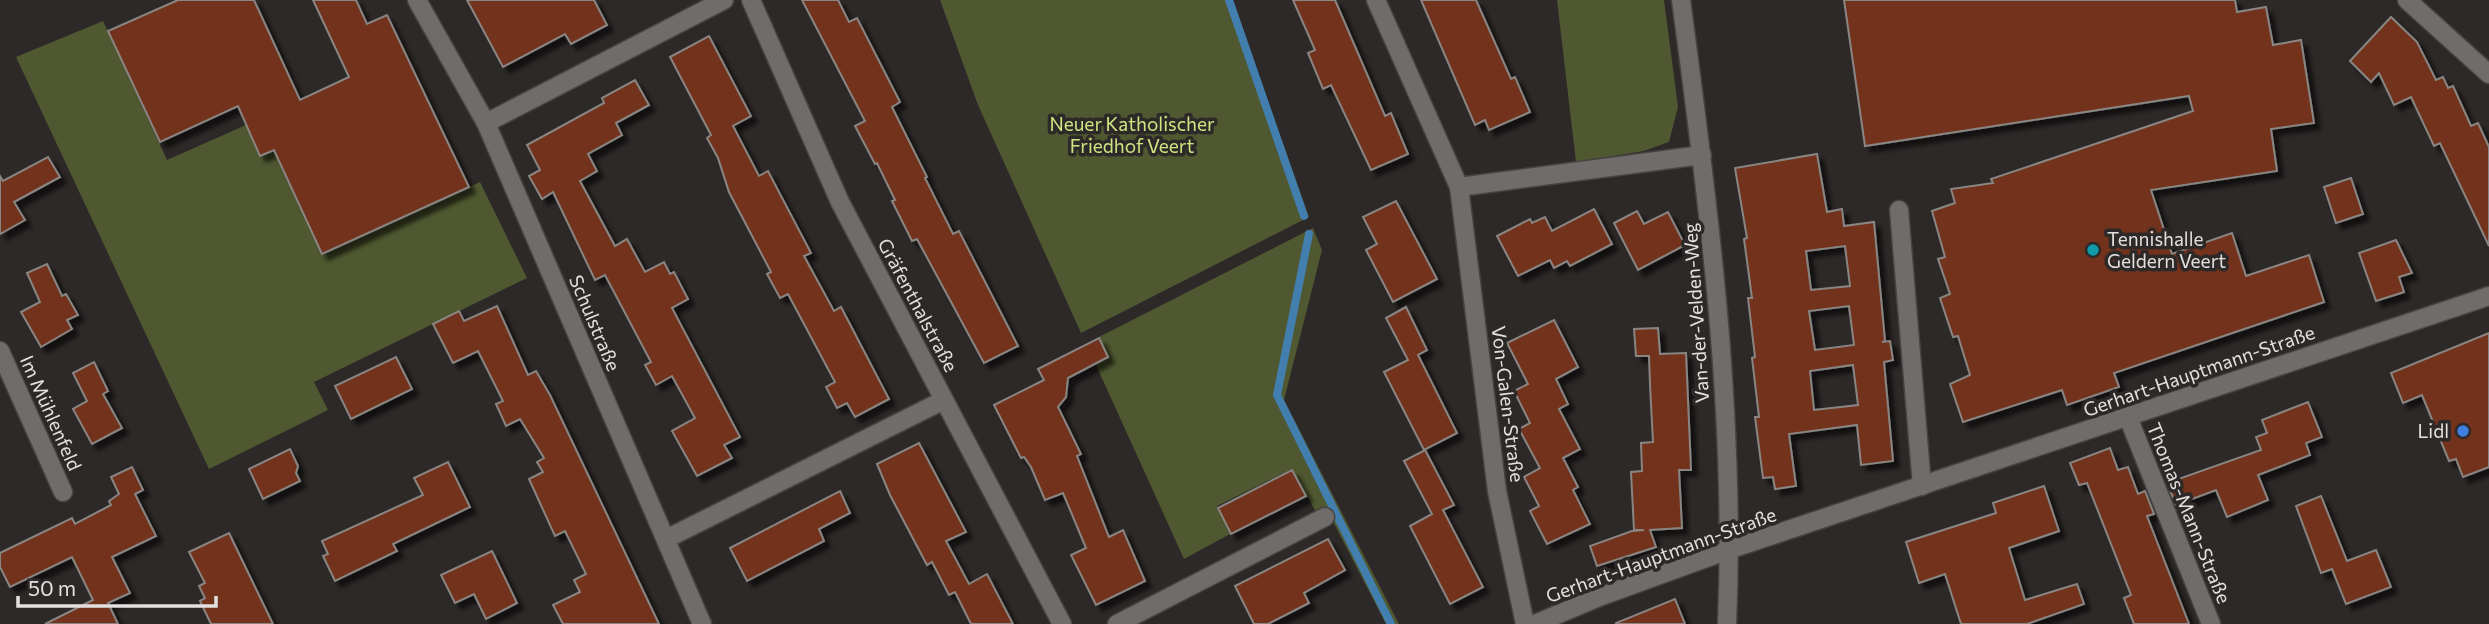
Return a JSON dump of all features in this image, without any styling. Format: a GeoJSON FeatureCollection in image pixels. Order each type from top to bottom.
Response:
{"type":"FeatureCollection","features":[{"type":"Feature","properties":{"kind":"street","name":"Schulstraße"},"geometry":{"type":"LineString","coordinates":[[416,0],[486,123],[702,624]]}},
{"type":"Feature","properties":{"kind":"street"},"geometry":{"type":"LineString","coordinates":[[486,123],[724,0]]}},
{"type":"Feature","properties":{"kind":"street","name":"Gräfenthalstraße"},"geometry":{"type":"LineString","coordinates":[[751,0],[840,202],[1062,624]]}},
{"type":"Feature","properties":{"kind":"street","name":"Von-Galen-Straße"},"geometry":{"type":"LineString","coordinates":[[1376,0],[1459,187],[1497,491],[1525,624]]}},
{"type":"Feature","properties":{"kind":"street","name":"Van-der-Velden-Weg"},"geometry":{"type":"LineString","coordinates":[[1681,0],[1718,292],[1731,549],[1727,624]]}},
{"type":"Feature","properties":{"kind":"street"},"geometry":{"type":"LineString","coordinates":[[2407,0],[2489,74]]}},
{"type":"Feature","properties":{"kind":"street"},"geometry":{"type":"LineString","coordinates":[[1459,187],[1702,155]]}},
{"type":"Feature","properties":{"kind":"street"},"geometry":{"type":"LineString","coordinates":[[1899,210],[1922,486]]}},
{"type":"Feature","properties":{"kind":"street","name":"Gerhart-Hauptmann-Straße"},"geometry":{"type":"LineString","coordinates":[[1535,624],[1599,597],[1731,549],[2489,296]]}},
{"type":"Feature","properties":{"kind":"street","name":"Im Mühlenfeld"},"geometry":{"type":"LineString","coordinates":[[0,351],[63,492]]}},
{"type":"Feature","properties":{"kind":"street"},"geometry":{"type":"LineString","coordinates":[[666,539],[944,400]]}},
{"type":"Feature","properties":{"kind":"street","name":"Thomas-Mann-Straße"},"geometry":{"type":"LineString","coordinates":[[2128,417],[2211,624]]}},
{"type":"Feature","properties":{"kind":"street"},"geometry":{"type":"LineString","coordinates":[[1117,624],[1325,517]]}},
{"type":"Feature","properties":{"kind":"green space","name":"Neuer Katholischer Friedhof Veert"},"geometry":{"type":"Polygon","coordinates":[[[940,0],[1232,0],[1309,217],[1081,333],[978,105],[940,0]]]}},
{"type":"Feature","properties":{"kind":"green space"},"geometry":{"type":"Polygon","coordinates":[[[1557,0],[1664,0],[1678,107],[1669,142],[1644,151],[1576,162],[1557,0]]]}},
{"type":"Feature","properties":{"kind":"green space"},"geometry":{"type":"Polygon","coordinates":[[[103,21],[167,160],[246,125],[260,157],[274,150],[322,255],[480,182],[527,278],[314,382],[328,410],[209,469],[16,57],[103,21]]]}},
{"type":"Feature","properties":{"kind":"green space"},"geometry":{"type":"Polygon","coordinates":[[[1313,228],[1322,250],[1284,400],[1399,624],[1386,624],[1327,510],[1317,514],[1292,469],[1217,506],[1230,534],[1184,559],[1096,365],[1108,357],[1099,337],[1313,228]]]}},
{"type":"Feature","properties":{"kind":"building"},"geometry":{"type":"Polygon","coordinates":[[[178,0],[254,0],[300,100],[349,77],[313,0],[356,0],[367,24],[387,15],[469,187],[322,254],[274,150],[260,156],[238,106],[160,142],[108,31],[178,0]]]}},
{"type":"Feature","properties":{"kind":"building"},"geometry":{"type":"Polygon","coordinates":[[[467,0],[594,0],[607,25],[571,44],[565,34],[503,67],[467,0]]]}},
{"type":"Feature","properties":{"kind":"building"},"geometry":{"type":"Polygon","coordinates":[[[802,0],[838,0],[849,22],[857,18],[900,102],[892,107],[927,177],[925,178],[953,234],[959,231],[1018,346],[984,363],[917,239],[912,241],[877,163],[875,164],[855,126],[865,121],[802,0]]]}},
{"type":"Feature","properties":{"kind":"building"},"geometry":{"type":"Polygon","coordinates":[[[1293,0],[1335,0],[1385,116],[1391,113],[1408,154],[1371,170],[1331,85],[1323,89],[1308,53],[1315,50],[1293,0]]]}},
{"type":"Feature","properties":{"kind":"building"},"geometry":{"type":"Polygon","coordinates":[[[1421,0],[1476,0],[1511,79],[1515,77],[1530,112],[1489,130],[1485,120],[1475,125],[1421,0]]]}},
{"type":"Feature","properties":{"kind":"building"},"geometry":{"type":"Polygon","coordinates":[[[1844,0],[2235,0],[2237,12],[2266,7],[2273,45],[2301,40],[2314,123],[2271,129],[2277,171],[2151,190],[2172,254],[2232,233],[2246,276],[2309,255],[2324,302],[2114,373],[2119,387],[2067,405],[2062,390],[1963,422],[1950,384],[1970,375],[1958,336],[1953,337],[1940,298],[1950,294],[1938,259],[1945,257],[1932,211],[1955,203],[1951,189],[1993,183],[1991,179],[2193,111],[2189,96],[1865,146],[1844,0]]]}},
{"type":"Feature","properties":{"kind":"building"},"geometry":{"type":"Polygon","coordinates":[[[2391,17],[2417,42],[2436,80],[2443,77],[2448,88],[2453,86],[2471,126],[2478,123],[2489,147],[2489,246],[2440,143],[2434,146],[2411,97],[2394,105],[2379,73],[2371,82],[2350,61],[2391,17]]]}},
{"type":"Feature","properties":{"kind":"building"},"geometry":{"type":"Polygon","coordinates":[[[709,36],[751,116],[733,126],[759,176],[768,171],[811,253],[804,256],[834,311],[841,307],[889,399],[855,417],[847,403],[837,408],[826,387],[835,382],[788,294],[780,298],[767,274],[771,272],[729,192],[718,158],[707,138],[711,135],[670,57],[709,36]]]}},
{"type":"Feature","properties":{"kind":"building"},"geometry":{"type":"Polygon","coordinates":[[[635,80],[649,105],[616,123],[622,135],[588,154],[597,171],[580,181],[615,246],[627,239],[645,272],[664,262],[670,274],[674,272],[688,299],[672,308],[740,437],[724,445],[732,458],[697,476],[672,431],[695,418],[672,376],[656,385],[645,365],[651,362],[605,275],[595,280],[553,192],[542,199],[529,176],[540,170],[527,145],[604,103],[602,98],[635,80]]]}},
{"type":"Feature","properties":{"kind":"building"},"geometry":{"type":"Polygon","coordinates":[[[1817,154],[1827,212],[1842,209],[1844,226],[1874,222],[1885,341],[1882,342],[1890,341],[1893,360],[1884,362],[1893,461],[1861,465],[1857,425],[1789,434],[1796,486],[1775,489],[1773,477],[1763,478],[1755,417],[1759,417],[1748,298],[1752,298],[1744,239],[1747,238],[1735,168],[1817,154]],[[1845,246],[1806,251],[1811,290],[1850,286],[1845,246]],[[1849,306],[1809,311],[1815,350],[1854,345],[1849,306]],[[1853,365],[1810,371],[1814,410],[1858,405],[1853,365]]]}},
{"type":"Feature","properties":{"kind":"building"},"geometry":{"type":"Polygon","coordinates":[[[48,157],[60,177],[14,202],[25,220],[0,234],[0,176],[3,181],[48,157]]]}},
{"type":"Feature","properties":{"kind":"building"},"geometry":{"type":"Polygon","coordinates":[[[2351,178],[2363,214],[2336,223],[2324,187],[2351,178]]]}},
{"type":"Feature","properties":{"kind":"building"},"geometry":{"type":"Polygon","coordinates":[[[1396,201],[1437,279],[1393,302],[1366,250],[1377,244],[1363,217],[1396,201]]]}},
{"type":"Feature","properties":{"kind":"building"},"geometry":{"type":"Polygon","coordinates":[[[1594,209],[1612,244],[1570,266],[1567,261],[1554,268],[1550,260],[1518,276],[1497,236],[1530,219],[1532,223],[1545,217],[1552,231],[1594,209]]]}},
{"type":"Feature","properties":{"kind":"building"},"geometry":{"type":"Polygon","coordinates":[[[1637,211],[1644,224],[1668,212],[1685,245],[1638,270],[1614,223],[1637,211]]]}},
{"type":"Feature","properties":{"kind":"building"},"geometry":{"type":"Polygon","coordinates":[[[2396,240],[2412,273],[2399,277],[2404,292],[2376,301],[2359,253],[2396,240]]]}},
{"type":"Feature","properties":{"kind":"building"},"geometry":{"type":"Polygon","coordinates":[[[47,264],[62,296],[66,294],[78,315],[67,320],[72,329],[41,347],[21,312],[40,302],[27,273],[47,264]]]}},
{"type":"Feature","properties":{"kind":"building"},"geometry":{"type":"Polygon","coordinates":[[[497,306],[528,375],[536,371],[550,395],[659,624],[563,624],[553,605],[580,592],[574,580],[586,574],[565,531],[555,536],[529,479],[543,472],[537,462],[544,458],[520,419],[506,426],[496,404],[503,401],[478,351],[453,363],[433,324],[459,311],[464,321],[497,306]]]}},
{"type":"Feature","properties":{"kind":"building"},"geometry":{"type":"Polygon","coordinates":[[[1406,307],[1427,350],[1418,355],[1457,433],[1424,450],[1384,372],[1408,360],[1386,318],[1406,307]]]}},
{"type":"Feature","properties":{"kind":"building"},"geometry":{"type":"Polygon","coordinates":[[[1554,320],[1578,367],[1556,379],[1568,404],[1559,409],[1580,449],[1563,458],[1578,487],[1573,490],[1590,524],[1547,544],[1530,511],[1539,506],[1524,477],[1540,468],[1519,429],[1530,423],[1514,391],[1528,384],[1507,343],[1554,320]]]}},
{"type":"Feature","properties":{"kind":"building"},"geometry":{"type":"Polygon","coordinates":[[[1658,328],[1660,354],[1686,353],[1691,470],[1679,470],[1682,528],[1650,530],[1656,547],[1597,566],[1590,546],[1632,531],[1644,530],[1634,530],[1631,472],[1642,471],[1641,443],[1653,442],[1649,356],[1636,356],[1634,329],[1658,328]]]}},
{"type":"Feature","properties":{"kind":"building","name":"Lidl"},"geometry":{"type":"Polygon","coordinates":[[[2489,333],[2489,467],[2463,477],[2456,459],[2449,461],[2422,395],[2403,403],[2391,373],[2489,333]]]}},
{"type":"Feature","properties":{"kind":"building"},"geometry":{"type":"Polygon","coordinates":[[[1099,338],[1108,357],[1068,378],[1066,397],[1058,407],[1081,454],[1077,456],[1109,537],[1123,530],[1145,581],[1096,605],[1071,555],[1086,548],[1063,493],[1045,500],[1031,467],[1024,457],[1021,458],[994,405],[1044,380],[1038,369],[1099,338]]]}},
{"type":"Feature","properties":{"kind":"building"},"geometry":{"type":"Polygon","coordinates":[[[396,357],[412,389],[351,419],[335,386],[396,357]]]}},
{"type":"Feature","properties":{"kind":"building"},"geometry":{"type":"Polygon","coordinates":[[[94,362],[108,391],[103,394],[122,428],[92,444],[73,409],[87,401],[73,373],[94,362]]]}},
{"type":"Feature","properties":{"kind":"building"},"geometry":{"type":"Polygon","coordinates":[[[2308,402],[2322,437],[2306,443],[2310,455],[2258,475],[2268,500],[2227,517],[2216,490],[2176,505],[2167,483],[2261,450],[2256,437],[2267,433],[2262,420],[2308,402]]]}},
{"type":"Feature","properties":{"kind":"building"},"geometry":{"type":"Polygon","coordinates":[[[919,443],[966,532],[946,541],[969,584],[987,574],[1013,624],[971,624],[955,592],[949,595],[932,562],[927,565],[890,495],[877,464],[919,443]]]}},
{"type":"Feature","properties":{"kind":"building"},"geometry":{"type":"Polygon","coordinates":[[[2110,448],[2118,470],[2128,467],[2138,494],[2145,491],[2154,514],[2147,516],[2189,624],[2134,624],[2124,598],[2131,595],[2087,483],[2079,485],[2070,463],[2110,448]]]}},
{"type":"Feature","properties":{"kind":"building"},"geometry":{"type":"Polygon","coordinates":[[[290,449],[298,466],[296,473],[300,481],[263,499],[249,469],[290,449]]]}},
{"type":"Feature","properties":{"kind":"building"},"geometry":{"type":"Polygon","coordinates":[[[1425,450],[1454,505],[1443,510],[1483,587],[1450,604],[1410,526],[1432,514],[1404,461],[1425,450]]]}},
{"type":"Feature","properties":{"kind":"building"},"geometry":{"type":"Polygon","coordinates":[[[448,462],[470,507],[393,544],[397,551],[335,581],[323,556],[328,554],[322,541],[423,495],[414,478],[448,462]]]}},
{"type":"Feature","properties":{"kind":"building"},"geometry":{"type":"Polygon","coordinates":[[[132,467],[143,490],[135,494],[156,536],[112,557],[130,593],[108,603],[118,624],[45,624],[93,600],[72,557],[10,587],[0,567],[0,553],[72,518],[75,524],[111,505],[109,501],[119,494],[111,477],[132,467]]]}},
{"type":"Feature","properties":{"kind":"building"},"geometry":{"type":"Polygon","coordinates":[[[1292,470],[1306,496],[1231,534],[1218,508],[1292,470]]]}},
{"type":"Feature","properties":{"kind":"building"},"geometry":{"type":"Polygon","coordinates":[[[2044,486],[2059,531],[2009,548],[2025,600],[2077,584],[2084,604],[2027,624],[1961,624],[1945,574],[1919,583],[1906,542],[1996,513],[1993,503],[2044,486]]]}},
{"type":"Feature","properties":{"kind":"building"},"geometry":{"type":"Polygon","coordinates":[[[840,491],[850,513],[819,529],[824,541],[747,581],[730,548],[840,491]]]}},
{"type":"Feature","properties":{"kind":"building"},"geometry":{"type":"Polygon","coordinates":[[[2321,496],[2347,561],[2376,550],[2391,587],[2346,604],[2332,569],[2321,573],[2296,506],[2321,496]]]}},
{"type":"Feature","properties":{"kind":"building"},"geometry":{"type":"Polygon","coordinates":[[[229,533],[273,624],[211,624],[200,601],[205,598],[199,586],[205,583],[189,552],[229,533]]]}},
{"type":"Feature","properties":{"kind":"building"},"geometry":{"type":"Polygon","coordinates":[[[1328,539],[1345,570],[1304,593],[1309,603],[1268,624],[1254,624],[1235,586],[1328,539]]]}},
{"type":"Feature","properties":{"kind":"building"},"geometry":{"type":"Polygon","coordinates":[[[492,551],[517,603],[486,619],[474,594],[455,603],[441,575],[492,551]]]}},
{"type":"Feature","properties":{"kind":"building"},"geometry":{"type":"Polygon","coordinates":[[[1675,599],[1685,624],[1616,623],[1675,599]]]}},
{"type":"Feature","properties":{"kind":"waterway"},"geometry":{"type":"LineString","coordinates":[[1229,0],[1304,216]]}},
{"type":"Feature","properties":{"kind":"waterway"},"geometry":{"type":"LineString","coordinates":[[1309,234],[1277,395],[1391,624]]}},
{"type":"Feature","properties":{"kind":"place","name":"Tennishalle Geldern Veert"},"geometry":{"type":"Point","coordinates":[2093,250]}},
{"type":"Feature","properties":{"kind":"place","name":"Lidl"},"geometry":{"type":"Point","coordinates":[2463,431]}}]}
